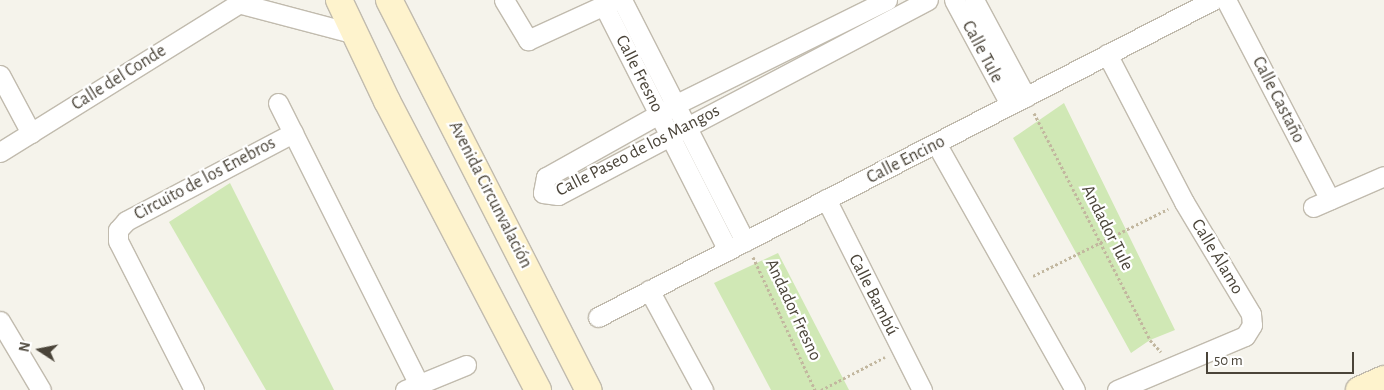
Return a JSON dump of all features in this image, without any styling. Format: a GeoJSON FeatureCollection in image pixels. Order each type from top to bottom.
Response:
{"type":"FeatureCollection","features":[{"type":"Feature","properties":{"kind":"street"},"geometry":{"type":"LineString","coordinates":[[339,0],[354,34],[538,390]]}},
{"type":"Feature","properties":{"kind":"street","name":"Avenida Circunvalación"},"geometry":{"type":"LineString","coordinates":[[389,0],[589,390]]}},
{"type":"Feature","properties":{"kind":"street"},"geometry":{"type":"LineString","coordinates":[[504,0],[521,33],[528,40],[536,39],[609,3]]}},
{"type":"Feature","properties":{"kind":"street","name":"Calle Fresno"},"geometry":{"type":"LineString","coordinates":[[622,0],[745,241]]}},
{"type":"Feature","properties":{"kind":"street","name":"Calle Paseo de los Mangos"},"geometry":{"type":"LineString","coordinates":[[887,0],[676,105],[660,116],[546,177],[543,193],[558,195],[928,0]]}},
{"type":"Feature","properties":{"kind":"street","name":"Calle Tule"},"geometry":{"type":"LineString","coordinates":[[954,0],[1018,100]]}},
{"type":"Feature","properties":{"kind":"street","name":"Calle Tule"},"geometry":{"type":"LineString","coordinates":[[974,0],[1018,100]]}},
{"type":"Feature","properties":{"kind":"street","name":"Calle Encino"},"geometry":{"type":"LineString","coordinates":[[598,317],[937,145],[1018,100],[1212,0]]}},
{"type":"Feature","properties":{"kind":"street","name":"Calle Castaño"},"geometry":{"type":"LineString","coordinates":[[1226,0],[1321,204],[1384,176]]}},
{"type":"Feature","properties":{"kind":"street"},"geometry":{"type":"LineString","coordinates":[[241,2],[354,34]]}},
{"type":"Feature","properties":{"kind":"street","name":"Calle del Conde"},"geometry":{"type":"LineString","coordinates":[[0,152],[218,7],[241,2]]}},
{"type":"Feature","properties":{"kind":"street","name":"Calle Fresno"},"geometry":{"type":"LineString","coordinates":[[609,3],[660,116],[728,250]]}},
{"type":"Feature","properties":{"kind":"street","name":"Calle Álamo"},"geometry":{"type":"LineString","coordinates":[[1108,54],[1184,202],[1251,314],[1252,325],[1245,336],[1117,390]]}},
{"type":"Feature","properties":{"kind":"street"},"geometry":{"type":"LineString","coordinates":[[0,75],[31,133]]}},
{"type":"Feature","properties":{"kind":"street","name":"Circuito de los Enebros"},"geometry":{"type":"LineString","coordinates":[[278,103],[412,387]]}},
{"type":"Feature","properties":{"kind":"street","name":"Circuito de los Enebros"},"geometry":{"type":"LineString","coordinates":[[194,390],[118,241],[118,230],[126,221],[293,133]]}},
{"type":"Feature","properties":{"kind":"street"},"geometry":{"type":"LineString","coordinates":[[937,145],[1014,286],[1075,390]]}},
{"type":"Feature","properties":{"kind":"street","name":"Calle Bambú"},"geometry":{"type":"LineString","coordinates":[[826,200],[922,390]]}},
{"type":"Feature","properties":{"kind":"street"},"geometry":{"type":"LineString","coordinates":[[649,290],[703,390]]}},
{"type":"Feature","properties":{"kind":"street"},"geometry":{"type":"LineString","coordinates":[[0,321],[41,390]]}},
{"type":"Feature","properties":{"kind":"street"},"geometry":{"type":"LineString","coordinates":[[412,387],[466,365]]}},
{"type":"Feature","properties":{"kind":"street"},"geometry":{"type":"LineString","coordinates":[[1359,390],[1384,379]]}},
{"type":"Feature","properties":{"kind":"path","name":"Andador Tule"},"geometry":{"type":"LineString","coordinates":[[1018,100],[1099,242],[1150,340],[1174,365]]}},
{"type":"Feature","properties":{"kind":"path"},"geometry":{"type":"LineString","coordinates":[[1014,286],[1099,242],[1184,202]]}},
{"type":"Feature","properties":{"kind":"path","name":"Andador Fresno"},"geometry":{"type":"LineString","coordinates":[[745,241],[815,390]]}},
{"type":"Feature","properties":{"kind":"path"},"geometry":{"type":"LineString","coordinates":[[821,390],[900,348]]}},
{"type":"Feature","properties":{"kind":"green space"},"geometry":{"type":"Polygon","coordinates":[[[1064,103],[1175,330],[1150,340],[1131,353],[1013,138],[1064,103]]]}},
{"type":"Feature","properties":{"kind":"green space"},"geometry":{"type":"Polygon","coordinates":[[[230,183],[334,390],[266,390],[169,222],[230,183]]]}},
{"type":"Feature","properties":{"kind":"green space"},"geometry":{"type":"Polygon","coordinates":[[[778,253],[849,390],[771,390],[714,283],[778,253]]]}}]}
